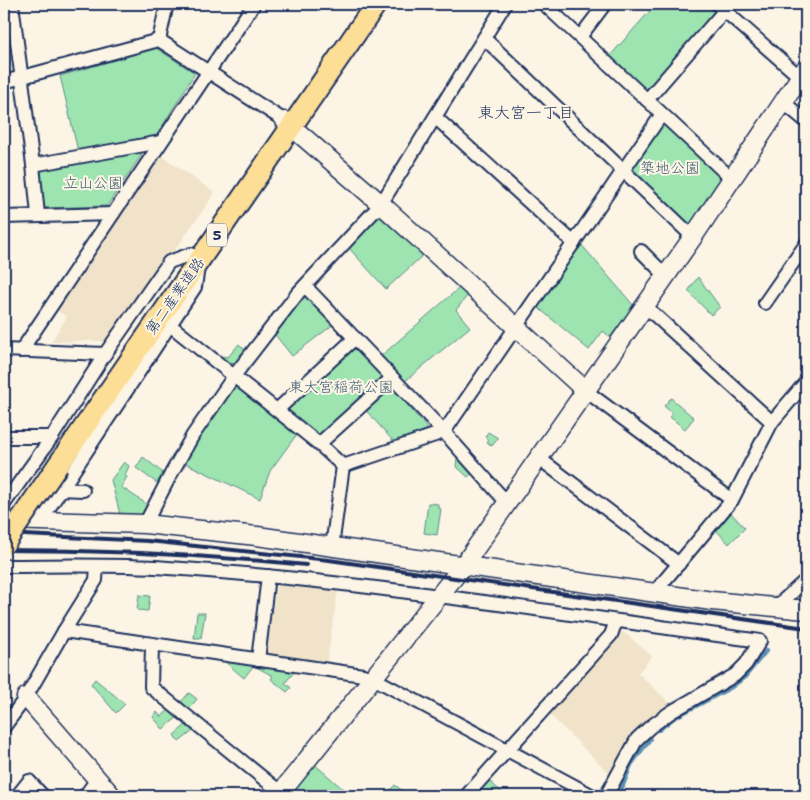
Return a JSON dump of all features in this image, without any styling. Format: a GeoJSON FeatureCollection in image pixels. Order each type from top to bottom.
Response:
{"type":"FeatureCollection","features":[{"type":"Feature","properties":{"kind":"main road","name":"第二産業道路"},"geometry":{"type":"LineString","coordinates":[[289,124],[366,4]]}},
{"type":"Feature","properties":{"kind":"main road","name":"第二産業道路"},"geometry":{"type":"LineString","coordinates":[[54,462],[289,124],[376,4]]}},
{"type":"Feature","properties":{"kind":"main road","name":"5"},"geometry":{"type":"LineString","coordinates":[[4,526],[54,462]]}},
{"type":"Feature","properties":{"kind":"main road","name":"5"},"geometry":{"type":"LineString","coordinates":[[4,544],[54,462]]}},
{"type":"Feature","properties":{"kind":"street"},"geometry":{"type":"LineString","coordinates":[[12,4],[38,215]]}},
{"type":"Feature","properties":{"kind":"street"},"geometry":{"type":"LineString","coordinates":[[159,40],[167,4]]}},
{"type":"Feature","properties":{"kind":"street"},"geometry":{"type":"LineString","coordinates":[[21,351],[254,4]]}},
{"type":"Feature","properties":{"kind":"street"},"geometry":{"type":"LineString","coordinates":[[145,524],[170,474],[193,435],[234,376],[305,286],[381,204],[505,4]]}},
{"type":"Feature","properties":{"kind":"street"},"geometry":{"type":"LineString","coordinates":[[544,4],[732,179]]}},
{"type":"Feature","properties":{"kind":"street"},"geometry":{"type":"LineString","coordinates":[[580,37],[606,4]]}},
{"type":"Feature","properties":{"kind":"street"},"geometry":{"type":"LineString","coordinates":[[152,645],[151,687],[281,795],[463,566],[508,504],[693,237],[803,73],[721,7],[648,100]]}},
{"type":"Feature","properties":{"kind":"street"},"geometry":{"type":"LineString","coordinates":[[484,38],[693,237]]}},
{"type":"Feature","properties":{"kind":"street"},"geometry":{"type":"LineString","coordinates":[[4,82],[159,40],[289,124],[381,204],[586,391],[732,500]]}},
{"type":"Feature","properties":{"kind":"street"},"geometry":{"type":"LineString","coordinates":[[783,102],[806,121]]}},
{"type":"Feature","properties":{"kind":"street"},"geometry":{"type":"LineString","coordinates":[[343,466],[444,432],[662,114]]}},
{"type":"Feature","properties":{"kind":"street"},"geometry":{"type":"LineString","coordinates":[[435,117],[574,244]]}},
{"type":"Feature","properties":{"kind":"street"},"geometry":{"type":"LineString","coordinates":[[33,165],[161,142]]}},
{"type":"Feature","properties":{"kind":"street"},"geometry":{"type":"LineString","coordinates":[[4,216],[113,214]]}},
{"type":"Feature","properties":{"kind":"street"},"geometry":{"type":"LineString","coordinates":[[765,304],[806,244]]}},
{"type":"Feature","properties":{"kind":"street"},"geometry":{"type":"LineString","coordinates":[[641,251],[666,276]]}},
{"type":"Feature","properties":{"kind":"street"},"geometry":{"type":"LineString","coordinates":[[4,504],[52,437],[105,354],[169,262],[195,258],[195,287],[41,520]]}},
{"type":"Feature","properties":{"kind":"street"},"geometry":{"type":"LineString","coordinates":[[305,286],[444,432],[508,504]]}},
{"type":"Feature","properties":{"kind":"street"},"geometry":{"type":"LineString","coordinates":[[645,306],[772,422]]}},
{"type":"Feature","properties":{"kind":"street"},"geometry":{"type":"LineString","coordinates":[[170,325],[319,444],[343,466]]}},
{"type":"Feature","properties":{"kind":"street"},"geometry":{"type":"LineString","coordinates":[[277,410],[355,338]]}},
{"type":"Feature","properties":{"kind":"street"},"geometry":{"type":"LineString","coordinates":[[4,350],[105,354]]}},
{"type":"Feature","properties":{"kind":"street"},"geometry":{"type":"LineString","coordinates":[[319,444],[392,378]]}},
{"type":"Feature","properties":{"kind":"street"},"geometry":{"type":"LineString","coordinates":[[654,593],[732,500],[772,422],[806,382]]}},
{"type":"Feature","properties":{"kind":"street"},"geometry":{"type":"LineString","coordinates":[[4,436],[52,437]]}},
{"type":"Feature","properties":{"kind":"street"},"geometry":{"type":"LineString","coordinates":[[540,459],[679,564]]}},
{"type":"Feature","properties":{"kind":"street"},"geometry":{"type":"LineString","coordinates":[[332,547],[343,466]]}},
{"type":"Feature","properties":{"kind":"street"},"geometry":{"type":"LineString","coordinates":[[60,489],[83,490]]}},
{"type":"Feature","properties":{"kind":"street"},"geometry":{"type":"LineString","coordinates":[[4,520],[145,524],[257,536],[654,593],[806,610]]}},
{"type":"Feature","properties":{"kind":"street"},"geometry":{"type":"LineString","coordinates":[[4,727],[26,697],[96,580],[97,566]]}},
{"type":"Feature","properties":{"kind":"street"},"geometry":{"type":"LineString","coordinates":[[5,567],[97,566],[166,568],[268,576],[439,596],[760,641],[746,664],[735,675],[671,712],[650,727],[638,739],[606,796]]}},
{"type":"Feature","properties":{"kind":"street"},"geometry":{"type":"LineString","coordinates":[[258,660],[268,576]]}},
{"type":"Feature","properties":{"kind":"street"},"geometry":{"type":"LineString","coordinates":[[777,606],[806,580]]}},
{"type":"Feature","properties":{"kind":"street"},"geometry":{"type":"LineString","coordinates":[[466,796],[611,635],[616,621]]}},
{"type":"Feature","properties":{"kind":"street"},"geometry":{"type":"LineString","coordinates":[[64,631],[373,678],[593,796]]}},
{"type":"Feature","properties":{"kind":"street"},"geometry":{"type":"LineString","coordinates":[[26,697],[112,796]]}},
{"type":"Feature","properties":{"kind":"street"},"geometry":{"type":"LineString","coordinates":[[85,796],[97,779]]}},
{"type":"Feature","properties":{"kind":"street"},"geometry":{"type":"LineString","coordinates":[[17,796],[29,781],[43,796]]}},
{"type":"Feature","properties":{"kind":"shaded area"},"geometry":{"type":"Polygon","coordinates":[[[161,155],[215,193],[109,344],[100,341],[51,342],[67,317],[53,308],[161,155]]]}},
{"type":"Feature","properties":{"kind":"shaded area"},"geometry":{"type":"Polygon","coordinates":[[[277,583],[338,589],[327,661],[266,655],[277,583]]]}},
{"type":"Feature","properties":{"kind":"shaded area"},"geometry":{"type":"Polygon","coordinates":[[[622,631],[652,656],[638,673],[671,704],[656,712],[634,733],[610,774],[549,714],[622,631]]]}},
{"type":"Feature","properties":{"kind":"green space"},"geometry":{"type":"Polygon","coordinates":[[[656,4],[709,4],[718,12],[647,90],[609,57],[656,4]]]}},
{"type":"Feature","properties":{"kind":"green space"},"geometry":{"type":"Polygon","coordinates":[[[156,48],[195,73],[157,135],[78,151],[60,76],[156,48]]]}},
{"type":"Feature","properties":{"kind":"green space","name":"築地公園"},"geometry":{"type":"Polygon","coordinates":[[[664,122],[724,180],[690,225],[631,171],[664,122]]]}},
{"type":"Feature","properties":{"kind":"green space","name":"立山公園"},"geometry":{"type":"Polygon","coordinates":[[[144,151],[107,206],[42,208],[37,171],[144,151]]]}},
{"type":"Feature","properties":{"kind":"green space"},"geometry":{"type":"Polygon","coordinates":[[[377,215],[423,255],[386,289],[347,246],[377,215]]]}},
{"type":"Feature","properties":{"kind":"green space"},"geometry":{"type":"Polygon","coordinates":[[[580,243],[634,306],[610,337],[603,331],[589,350],[535,305],[580,243]]]}},
{"type":"Feature","properties":{"kind":"green space"},"geometry":{"type":"Polygon","coordinates":[[[698,277],[720,307],[711,315],[688,291],[698,277]]]}},
{"type":"Feature","properties":{"kind":"green space"},"geometry":{"type":"Polygon","coordinates":[[[459,288],[467,296],[456,310],[470,327],[404,382],[381,356],[459,288]]]}},
{"type":"Feature","properties":{"kind":"green space"},"geometry":{"type":"Polygon","coordinates":[[[304,293],[334,324],[292,356],[272,331],[304,293]]]}},
{"type":"Feature","properties":{"kind":"green space"},"geometry":{"type":"Polygon","coordinates":[[[239,344],[245,350],[235,363],[229,364],[221,356],[228,357],[239,344]]]}},
{"type":"Feature","properties":{"kind":"green space","name":"東大宮稲荷公園"},"geometry":{"type":"Polygon","coordinates":[[[354,345],[384,378],[318,437],[283,409],[354,345]]]}},
{"type":"Feature","properties":{"kind":"green space"},"geometry":{"type":"Polygon","coordinates":[[[236,384],[297,434],[270,471],[260,499],[183,462],[232,385],[236,384]]]}},
{"type":"Feature","properties":{"kind":"green space"},"geometry":{"type":"Polygon","coordinates":[[[390,385],[428,429],[394,442],[363,407],[390,385]]]}},
{"type":"Feature","properties":{"kind":"green space"},"geometry":{"type":"Polygon","coordinates":[[[671,398],[694,418],[685,429],[670,417],[672,413],[664,406],[671,398]]]}},
{"type":"Feature","properties":{"kind":"green space"},"geometry":{"type":"Polygon","coordinates":[[[488,432],[498,438],[492,446],[485,437],[488,432]]]}},
{"type":"Feature","properties":{"kind":"green space"},"geometry":{"type":"Polygon","coordinates":[[[143,457],[163,473],[157,483],[136,468],[143,457]]]}},
{"type":"Feature","properties":{"kind":"green space"},"geometry":{"type":"Polygon","coordinates":[[[457,458],[471,474],[468,477],[456,466],[457,458]]]}},
{"type":"Feature","properties":{"kind":"green space"},"geometry":{"type":"Polygon","coordinates":[[[124,462],[129,466],[125,475],[127,477],[121,487],[148,505],[143,516],[121,518],[111,480],[124,462]]]}},
{"type":"Feature","properties":{"kind":"green space"},"geometry":{"type":"Polygon","coordinates":[[[428,503],[438,504],[438,508],[441,509],[437,535],[424,533],[428,503]]]}},
{"type":"Feature","properties":{"kind":"green space"},"geometry":{"type":"Polygon","coordinates":[[[729,511],[745,528],[729,544],[714,528],[729,511]]]}},
{"type":"Feature","properties":{"kind":"green space"},"geometry":{"type":"Polygon","coordinates":[[[139,595],[150,596],[148,611],[137,610],[139,595]]]}},
{"type":"Feature","properties":{"kind":"green space"},"geometry":{"type":"Polygon","coordinates":[[[197,613],[205,613],[201,638],[194,638],[197,613]]]}},
{"type":"Feature","properties":{"kind":"green space"},"geometry":{"type":"Polygon","coordinates":[[[224,661],[254,665],[244,678],[224,661]]]}},
{"type":"Feature","properties":{"kind":"green space"},"geometry":{"type":"Polygon","coordinates":[[[256,664],[295,671],[285,683],[291,688],[287,692],[271,679],[273,676],[256,667],[256,664]]]}},
{"type":"Feature","properties":{"kind":"green space"},"geometry":{"type":"Polygon","coordinates":[[[95,679],[125,704],[116,713],[91,684],[95,679]]]}},
{"type":"Feature","properties":{"kind":"green space"},"geometry":{"type":"Polygon","coordinates":[[[189,693],[197,699],[188,710],[180,703],[189,693]]]}},
{"type":"Feature","properties":{"kind":"green space"},"geometry":{"type":"Polygon","coordinates":[[[169,710],[178,717],[163,729],[153,717],[157,712],[161,717],[169,710]]]}},
{"type":"Feature","properties":{"kind":"green space"},"geometry":{"type":"Polygon","coordinates":[[[187,724],[193,731],[179,742],[174,735],[187,724]]]}},
{"type":"Feature","properties":{"kind":"green space"},"geometry":{"type":"Polygon","coordinates":[[[313,763],[350,795],[297,796],[291,791],[313,763]]]}},
{"type":"Feature","properties":{"kind":"green space"},"geometry":{"type":"Polygon","coordinates":[[[488,780],[506,796],[473,796],[488,780]]]}},
{"type":"Feature","properties":{"kind":"green space"},"geometry":{"type":"Polygon","coordinates":[[[395,785],[409,796],[385,796],[395,785]]]}},
{"type":"Feature","properties":{"kind":"waterway"},"geometry":{"type":"LineString","coordinates":[[659,730],[674,718],[732,687],[745,677],[767,650]]}},
{"type":"Feature","properties":{"kind":"waterway"},"geometry":{"type":"LineString","coordinates":[[619,796],[631,765],[650,739]]}},
{"type":"Feature","properties":{"kind":"railway"},"geometry":{"type":"LineString","coordinates":[[4,534],[148,541],[329,560],[806,628]]}},
{"type":"Feature","properties":{"kind":"railway"},"geometry":{"type":"LineString","coordinates":[[4,550],[155,554],[306,565]]}},
{"type":"Feature","properties":{"kind":"district","name":"東大宮一丁目"},"geometry":{"type":"Point","coordinates":[526,112]}}]}
